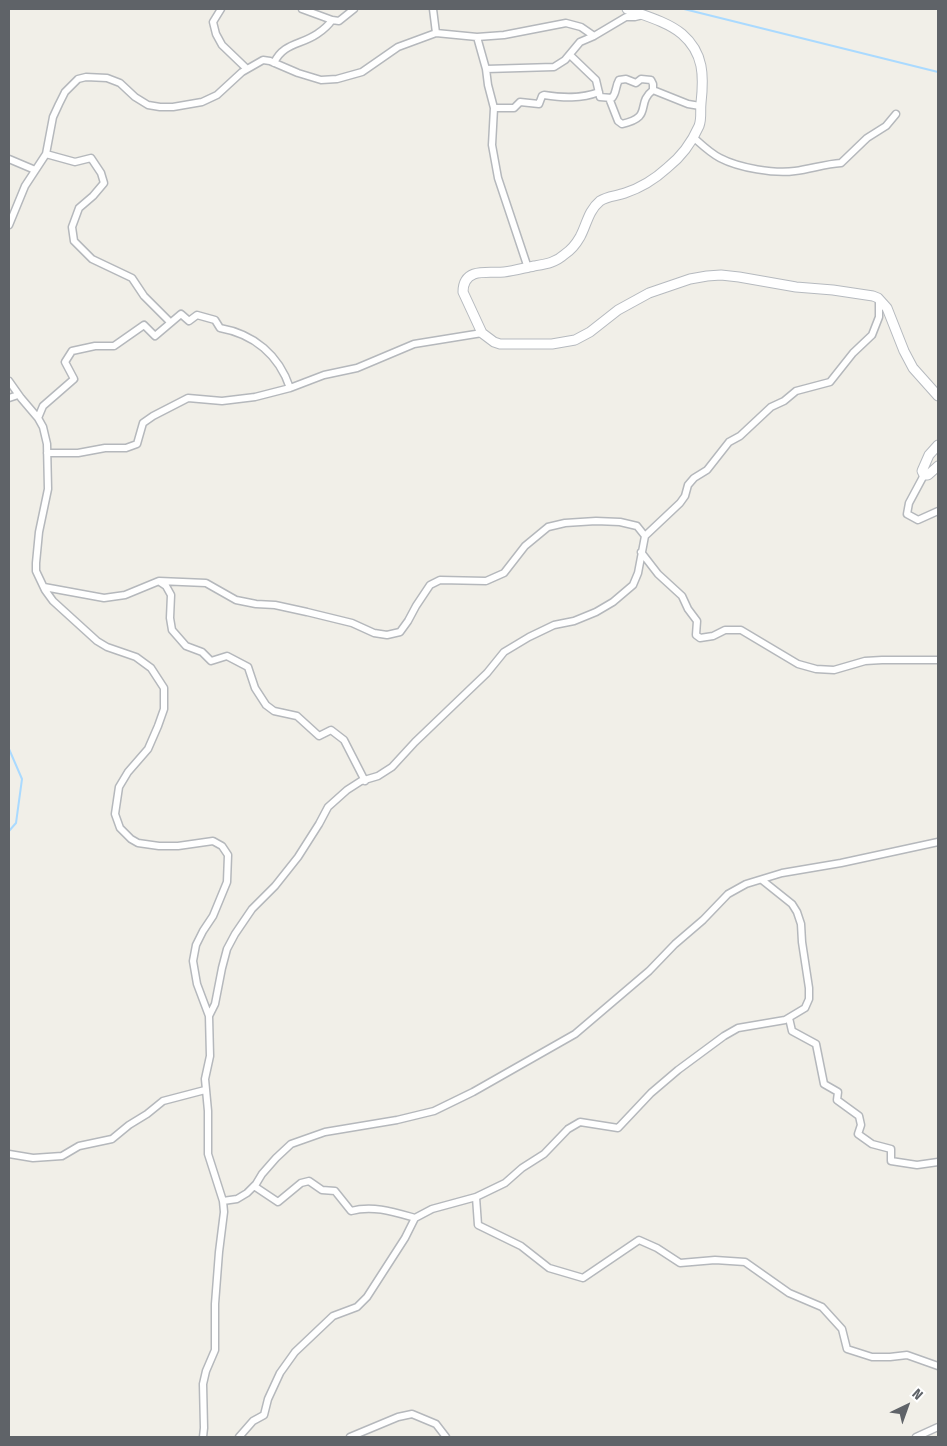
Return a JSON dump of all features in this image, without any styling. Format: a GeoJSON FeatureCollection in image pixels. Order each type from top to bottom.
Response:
{"type":"FeatureCollection","features":[{"type":"Feature","properties":{"kind":"main road"},"geometry":{"type":"LineString","coordinates":[[627,9],[643,14],[679,32],[696,50],[702,68],[702,92],[701,118],[693,137],[678,157],[656,177],[634,189],[611,196],[600,202],[589,214],[579,239],[562,257],[542,266],[476,274],[466,279],[463,292],[482,333],[500,344],[552,344],[575,340],[590,332],[618,310],[649,293],[707,276],[739,277],[878,298],[887,308],[904,352],[913,368],[938,396]]}},
{"type":"Feature","properties":{"kind":"main road"},"geometry":{"type":"LineString","coordinates":[[938,445],[929,455],[922,471],[924,475],[928,475],[938,466]]}},
{"type":"Feature","properties":{"kind":"street"},"geometry":{"type":"LineString","coordinates":[[221,9],[213,22],[216,34],[222,45],[247,69]]}},
{"type":"Feature","properties":{"kind":"street"},"geometry":{"type":"LineString","coordinates":[[302,9],[332,20],[340,20],[354,9]]}},
{"type":"Feature","properties":{"kind":"street"},"geometry":{"type":"LineString","coordinates":[[434,9],[436,32]]}},
{"type":"Feature","properties":{"kind":"street"},"geometry":{"type":"LineString","coordinates":[[486,69],[554,67],[570,55],[580,42],[626,17],[635,17],[643,14]]}},
{"type":"Feature","properties":{"kind":"street"},"geometry":{"type":"LineString","coordinates":[[274,62],[278,53],[316,36],[332,20]]}},
{"type":"Feature","properties":{"kind":"street"},"geometry":{"type":"LineString","coordinates":[[9,225],[24,186],[46,154],[53,117],[58,104],[65,92],[78,79],[86,77],[107,78],[120,83],[148,105],[160,108],[173,108],[202,102],[217,95],[247,69],[263,60],[274,62],[298,73],[321,80],[337,79],[350,77],[362,72],[398,47],[436,32],[477,37],[566,23],[581,27],[594,36]]}},
{"type":"Feature","properties":{"kind":"street"},"geometry":{"type":"LineString","coordinates":[[477,37],[494,108],[492,145],[495,162],[506,203],[528,268]]}},
{"type":"Feature","properties":{"kind":"street"},"geometry":{"type":"LineString","coordinates":[[570,55],[596,80],[600,97],[609,98],[615,94],[620,80],[626,79],[636,83],[641,79],[650,80],[653,84],[653,90],[645,99],[644,111],[639,119],[622,124],[618,121],[609,98]]}},
{"type":"Feature","properties":{"kind":"street"},"geometry":{"type":"LineString","coordinates":[[653,90],[688,104],[700,106]]}},
{"type":"Feature","properties":{"kind":"street"},"geometry":{"type":"LineString","coordinates":[[494,108],[514,108],[520,102],[539,104],[544,95],[566,98],[598,92]]}},
{"type":"Feature","properties":{"kind":"street"},"geometry":{"type":"LineString","coordinates":[[693,137],[719,158],[732,163],[768,170],[794,172],[828,164],[841,164],[867,138],[886,126],[896,114]]}},
{"type":"Feature","properties":{"kind":"street"},"geometry":{"type":"LineString","coordinates":[[46,154],[75,162],[91,158],[104,183],[93,196],[78,208],[72,227],[74,241],[92,259],[132,278],[144,296],[170,322]]}},
{"type":"Feature","properties":{"kind":"street"},"geometry":{"type":"LineString","coordinates":[[9,159],[35,170]]}},
{"type":"Feature","properties":{"kind":"street"},"geometry":{"type":"LineString","coordinates":[[209,1016],[215,1004],[227,949],[235,934],[252,909],[276,886],[298,857],[328,806],[361,781],[378,776],[392,767],[494,665],[504,652],[546,629],[596,612],[613,602],[633,584],[638,573],[645,536],[674,511],[685,496],[688,485],[694,478],[707,470],[729,442],[740,436],[771,407],[784,401],[796,391],[830,382],[853,354],[872,335],[879,317],[878,298]]}},
{"type":"Feature","properties":{"kind":"street"},"geometry":{"type":"LineString","coordinates":[[38,418],[43,406],[74,379],[65,362],[72,351],[94,346],[114,346],[144,325],[155,336],[181,314],[189,321],[197,315],[215,320],[220,328],[237,331],[265,349],[286,376],[290,388]]}},
{"type":"Feature","properties":{"kind":"street"},"geometry":{"type":"LineString","coordinates":[[47,453],[78,453],[105,448],[126,448],[137,444],[143,423],[188,398],[222,400],[255,397],[290,388],[324,375],[357,368],[414,344],[482,333]]}},
{"type":"Feature","properties":{"kind":"street"},"geometry":{"type":"LineString","coordinates":[[9,381],[18,395],[38,418],[44,431],[47,453],[48,490],[39,532],[36,563],[36,571],[44,587],[53,601],[97,641],[107,647],[136,657],[151,668],[164,688],[164,709],[148,749],[119,787],[116,814],[120,828],[138,843],[178,846],[213,841],[222,846],[227,852],[228,882],[194,952],[197,984],[209,1016],[210,1056],[205,1079],[208,1111],[208,1154],[223,1201],[224,1218],[215,1304],[216,1350],[204,1377],[202,1395],[203,1437]]}},
{"type":"Feature","properties":{"kind":"street"},"geometry":{"type":"LineString","coordinates":[[9,398],[18,395]]}},
{"type":"Feature","properties":{"kind":"street"},"geometry":{"type":"LineString","coordinates":[[924,475],[909,503],[908,514],[918,520],[938,511]]}},
{"type":"Feature","properties":{"kind":"street"},"geometry":{"type":"LineString","coordinates":[[44,587],[104,598],[125,595],[159,581],[206,583],[236,600],[275,605],[307,612],[352,623],[374,633],[387,635],[400,632],[430,585],[440,580],[486,581],[504,574],[525,546],[548,527],[596,521],[620,522],[637,526],[645,536]]}},
{"type":"Feature","properties":{"kind":"street"},"geometry":{"type":"LineString","coordinates":[[641,552],[662,578],[682,596],[697,621],[696,635],[700,638],[713,636],[725,630],[741,630],[798,664],[816,669],[834,670],[865,661],[938,660]]}},
{"type":"Feature","properties":{"kind":"street"},"geometry":{"type":"LineString","coordinates":[[159,581],[166,586],[171,595],[170,618],[172,630],[186,646],[202,652],[211,661],[228,656],[248,667],[256,688],[266,705],[274,711],[297,716],[319,736],[331,730],[344,740],[365,780]]}},
{"type":"Feature","properties":{"kind":"street"},"geometry":{"type":"LineString","coordinates":[[223,1201],[242,1197],[254,1186],[276,1158],[291,1144],[325,1132],[397,1120],[434,1111],[473,1092],[575,1034],[649,971],[728,894],[746,884],[782,873],[841,863],[938,842]]}},
{"type":"Feature","properties":{"kind":"street"},"geometry":{"type":"LineString","coordinates":[[238,1437],[253,1421],[264,1415],[268,1399],[280,1373],[305,1341],[333,1316],[357,1307],[367,1297],[405,1238],[415,1218],[432,1209],[476,1196],[505,1183],[522,1168],[544,1154],[568,1129],[580,1122],[618,1128],[650,1092],[724,1036],[738,1028],[784,1020],[805,1008],[810,999],[798,912],[792,904],[762,880]]}},
{"type":"Feature","properties":{"kind":"street"},"geometry":{"type":"LineString","coordinates":[[789,1018],[792,1031],[816,1044],[824,1084],[838,1092],[837,1100],[859,1116],[861,1125],[858,1134],[872,1144],[891,1149],[891,1161],[917,1165],[938,1162]]}},
{"type":"Feature","properties":{"kind":"street"},"geometry":{"type":"LineString","coordinates":[[9,1154],[33,1158],[64,1155],[78,1146],[112,1139],[163,1101],[205,1090]]}},
{"type":"Feature","properties":{"kind":"street"},"geometry":{"type":"LineString","coordinates":[[254,1186],[278,1202],[301,1183],[309,1181],[322,1190],[335,1191],[351,1211],[362,1208],[375,1208],[415,1218]]}},
{"type":"Feature","properties":{"kind":"street"},"geometry":{"type":"LineString","coordinates":[[476,1196],[478,1225],[520,1246],[549,1268],[582,1278],[639,1240],[657,1248],[680,1263],[715,1260],[745,1262],[789,1293],[822,1307],[842,1329],[847,1349],[872,1357],[890,1358],[908,1355],[938,1366]]}},
{"type":"Feature","properties":{"kind":"street"},"geometry":{"type":"LineString","coordinates":[[350,1437],[398,1417],[412,1414],[436,1424],[446,1437]]}},
{"type":"Feature","properties":{"kind":"street"},"geometry":{"type":"LineString","coordinates":[[916,1437],[938,1427]]}},
{"type":"Feature","properties":{"kind":"waterway"},"geometry":{"type":"LineString","coordinates":[[684,9],[938,72]]}},
{"type":"Feature","properties":{"kind":"waterway"},"geometry":{"type":"LineString","coordinates":[[9,749],[22,779],[16,823],[9,831]]}}]}
